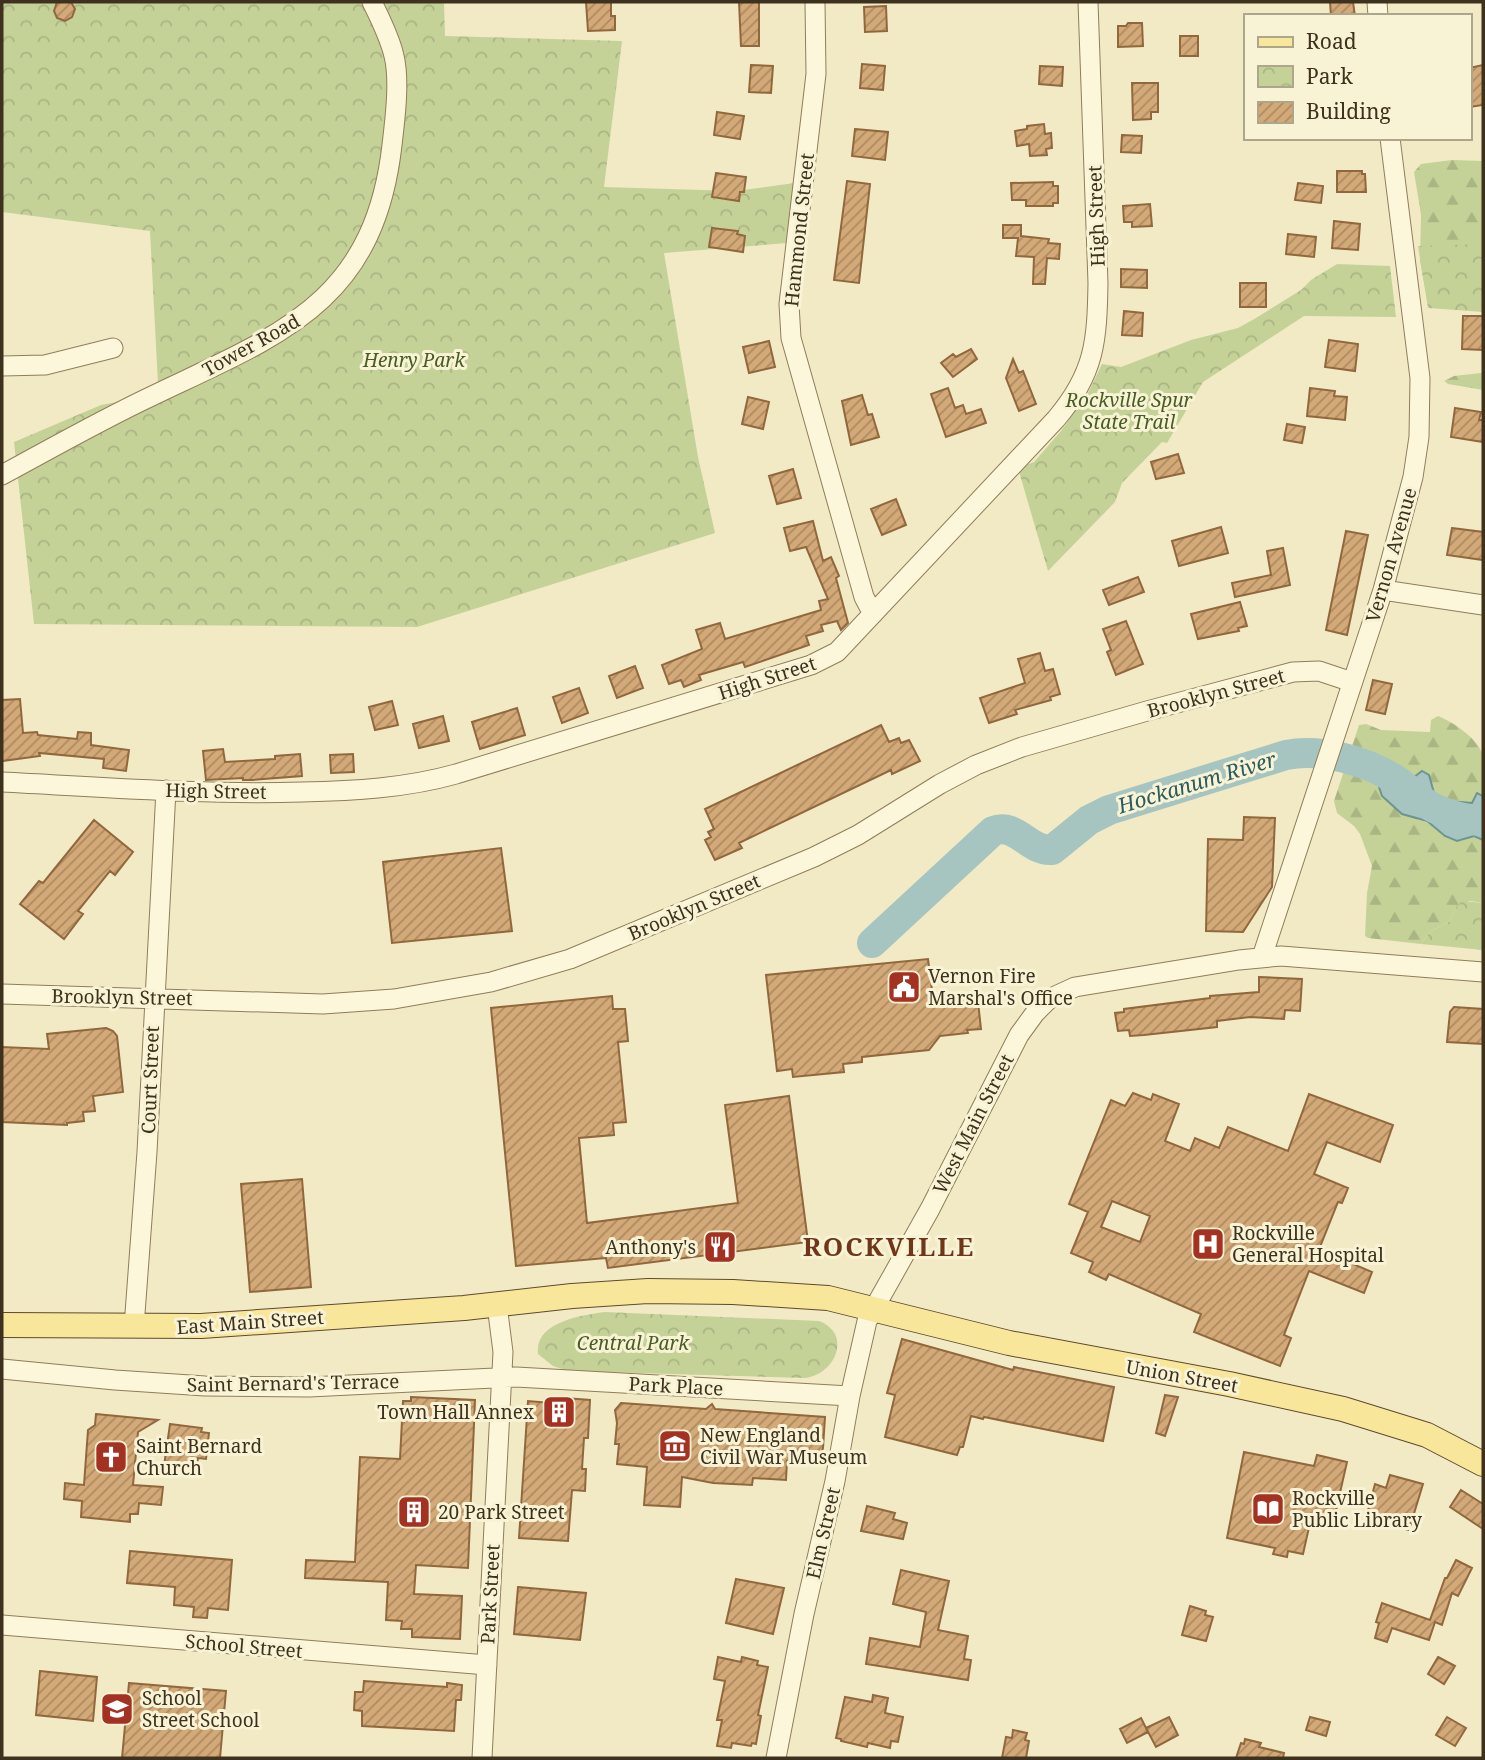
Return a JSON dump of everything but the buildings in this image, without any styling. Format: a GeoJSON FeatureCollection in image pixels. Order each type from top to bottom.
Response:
{"type":"FeatureCollection","features":[{"type":"Feature","properties":{"kind":"main road"},"geometry":{"type":"LineString","coordinates":[[497,1305],[595,1294],[680,1291],[828,1298],[873,1309]]}},
{"type":"Feature","properties":{"kind":"main road","name":"East Main Street"},"geometry":{"type":"LineString","coordinates":[[2,1325],[201,1326],[497,1305]]}},
{"type":"Feature","properties":{"kind":"main road","name":"Union Street"},"geometry":{"type":"LineString","coordinates":[[873,1309],[1009,1343],[1229,1384],[1352,1411],[1427,1435],[1483,1464]]}},
{"type":"Feature","properties":{"kind":"street","name":"Tower Road"},"geometry":{"type":"LineString","coordinates":[[2,475],[130,407],[256,346],[311,310],[339,283],[355,262],[372,230],[383,200],[396,111],[394,57],[372,2]]}},
{"type":"Feature","properties":{"kind":"street","name":"Hammond Street"},"geometry":{"type":"LineString","coordinates":[[815,2],[816,74],[789,304],[791,338],[864,597],[873,614]]}},
{"type":"Feature","properties":{"kind":"street","name":"High Street"},"geometry":{"type":"LineString","coordinates":[[2,782],[233,793],[399,786],[443,778],[811,665],[836,652],[1056,419],[1077,393],[1089,368],[1096,335],[1098,283],[1088,2]]}},
{"type":"Feature","properties":{"kind":"street","name":"Vernon Avenue"},"geometry":{"type":"LineString","coordinates":[[1262,957],[1383,590],[1413,477],[1419,437],[1418,357],[1390,140]]}},
{"type":"Feature","properties":{"kind":"street"},"geometry":{"type":"LineString","coordinates":[[2,366],[45,365],[113,348]]}},
{"type":"Feature","properties":{"kind":"street"},"geometry":{"type":"LineString","coordinates":[[1383,590],[1483,605]]}},
{"type":"Feature","properties":{"kind":"street","name":"Brooklyn Street"},"geometry":{"type":"LineString","coordinates":[[2,994],[214,999],[291,1004],[357,1002],[429,994],[509,978],[570,959],[814,857],[858,835],[926,791],[976,765],[1022,747],[1293,672],[1319,671],[1352,682]]}},
{"type":"Feature","properties":{"kind":"street","name":"Court Street"},"geometry":{"type":"LineString","coordinates":[[134,1327],[148,1152],[166,790]]}},
{"type":"Feature","properties":{"kind":"street","name":"West Main Street"},"geometry":{"type":"LineString","coordinates":[[873,1309],[930,1209],[1015,1042],[1043,1004],[1061,992],[1086,985],[1262,957],[1294,957],[1483,972]]}},
{"type":"Feature","properties":{"kind":"street","name":"Park Street"},"geometry":{"type":"LineString","coordinates":[[482,1758],[502,1377],[502,1343],[497,1305]]}},
{"type":"Feature","properties":{"kind":"street","name":"Elm Street"},"geometry":{"type":"LineString","coordinates":[[776,1758],[864,1330],[873,1309]]}},
{"type":"Feature","properties":{"kind":"street","name":"Saint Bernard's Terrace"},"geometry":{"type":"LineString","coordinates":[[2,1369],[141,1382],[242,1387],[309,1387],[502,1377]]}},
{"type":"Feature","properties":{"kind":"street","name":"Park Place"},"geometry":{"type":"LineString","coordinates":[[502,1377],[850,1395]]}},
{"type":"Feature","properties":{"kind":"street","name":"School Street"},"geometry":{"type":"LineString","coordinates":[[2,1625],[486,1665]]}},
{"type":"Feature","properties":{"kind":"green space","name":"Henry Park"},"geometry":{"type":"Polygon","coordinates":[[[2,2],[444,2],[445,36],[622,41],[604,187],[736,191],[809,181],[800,242],[664,253],[698,457],[715,533],[417,627],[34,624],[14,442],[101,405],[122,401],[158,384],[150,231],[2,212],[2,2]]]}},
{"type":"Feature","properties":{"kind":"green space"},"geometry":{"type":"Polygon","coordinates":[[[1452,160],[1483,161],[1483,303],[1432,308],[1428,304],[1420,261],[1421,215],[1414,172],[1421,164],[1452,160]]]}},
{"type":"Feature","properties":{"kind":"green space"},"geometry":{"type":"Polygon","coordinates":[[[1483,244],[1483,312],[1428,308],[1418,246],[1483,244]]]}},
{"type":"Feature","properties":{"kind":"green space","name":"Rockville Spur State Trail"},"geometry":{"type":"Polygon","coordinates":[[[1337,264],[1390,266],[1396,317],[1304,316],[1203,382],[1167,443],[1162,442],[1122,483],[1115,502],[1048,571],[1018,468],[1034,462],[1061,431],[1088,393],[1102,364],[1121,367],[1191,340],[1238,328],[1301,290],[1311,280],[1337,264]]]}},
{"type":"Feature","properties":{"kind":"green space"},"geometry":{"type":"Polygon","coordinates":[[[1481,373],[1483,390],[1444,381],[1454,376],[1481,373]]]}},
{"type":"Feature","properties":{"kind":"green space"},"geometry":{"type":"Polygon","coordinates":[[[1438,716],[1465,732],[1481,750],[1484,766],[1483,796],[1477,793],[1472,803],[1438,800],[1429,775],[1422,771],[1414,777],[1418,820],[1424,821],[1452,840],[1460,841],[1474,836],[1483,840],[1483,903],[1470,901],[1456,907],[1449,922],[1431,931],[1421,944],[1368,938],[1365,936],[1367,893],[1372,866],[1360,834],[1337,813],[1334,801],[1359,725],[1366,724],[1381,730],[1430,732],[1431,720],[1438,716]]]}},
{"type":"Feature","properties":{"kind":"green space"},"geometry":{"type":"Polygon","coordinates":[[[1462,901],[1483,903],[1483,950],[1421,944],[1431,931],[1449,922],[1462,901]]]}},
{"type":"Feature","properties":{"kind":"green space","name":"Central Park"},"geometry":{"type":"Polygon","coordinates":[[[605,1312],[819,1321],[835,1335],[836,1353],[825,1370],[805,1378],[568,1371],[553,1366],[538,1354],[539,1343],[551,1327],[573,1318],[605,1312]]]}},
{"type":"Feature","properties":{"kind":"water"},"geometry":{"type":"Polygon","coordinates":[[[1422,771],[1429,775],[1438,800],[1472,803],[1477,793],[1483,796],[1483,840],[1474,836],[1457,841],[1445,836],[1427,821],[1402,814],[1382,796],[1379,787],[1382,773],[1414,777],[1422,771]]]}},
{"type":"Feature","properties":{"kind":"waterway","name":"Hockanum River"},"geometry":{"type":"LineString","coordinates":[[872,943],[993,831],[1009,830],[1036,847],[1052,850],[1089,820],[1109,810],[1286,755],[1314,753],[1358,762],[1396,780],[1436,809],[1483,822]]}},
{"type":"Feature","properties":{"kind":"place","name":"Vernon Fire Marshal's Office"},"geometry":{"type":"Point","coordinates":[904,987]}},
{"type":"Feature","properties":{"kind":"place","name":"Rockville General Hospital"},"geometry":{"type":"Point","coordinates":[1208,1244]}},
{"type":"Feature","properties":{"kind":"place","name":"Anthony's"},"geometry":{"type":"Point","coordinates":[720,1247]}},
{"type":"Feature","properties":{"kind":"place","name":"Town Hall Annex"},"geometry":{"type":"Point","coordinates":[559,1412]}},
{"type":"Feature","properties":{"kind":"place","name":"New England Civil War Museum"},"geometry":{"type":"Point","coordinates":[675,1446]}},
{"type":"Feature","properties":{"kind":"place","name":"Saint Bernard Church"},"geometry":{"type":"Point","coordinates":[111,1457]}},
{"type":"Feature","properties":{"kind":"place","name":"Rockville Public Library"},"geometry":{"type":"Point","coordinates":[1268,1509]}},
{"type":"Feature","properties":{"kind":"place","name":"20 Park Street"},"geometry":{"type":"Point","coordinates":[414,1512]}},
{"type":"Feature","properties":{"kind":"place","name":"School Street School"},"geometry":{"type":"Point","coordinates":[117,1709]}},
{"type":"Feature","properties":{"kind":"district","name":"ROCKVILLE"},"geometry":{"type":"Point","coordinates":[889,1247]}}]}
